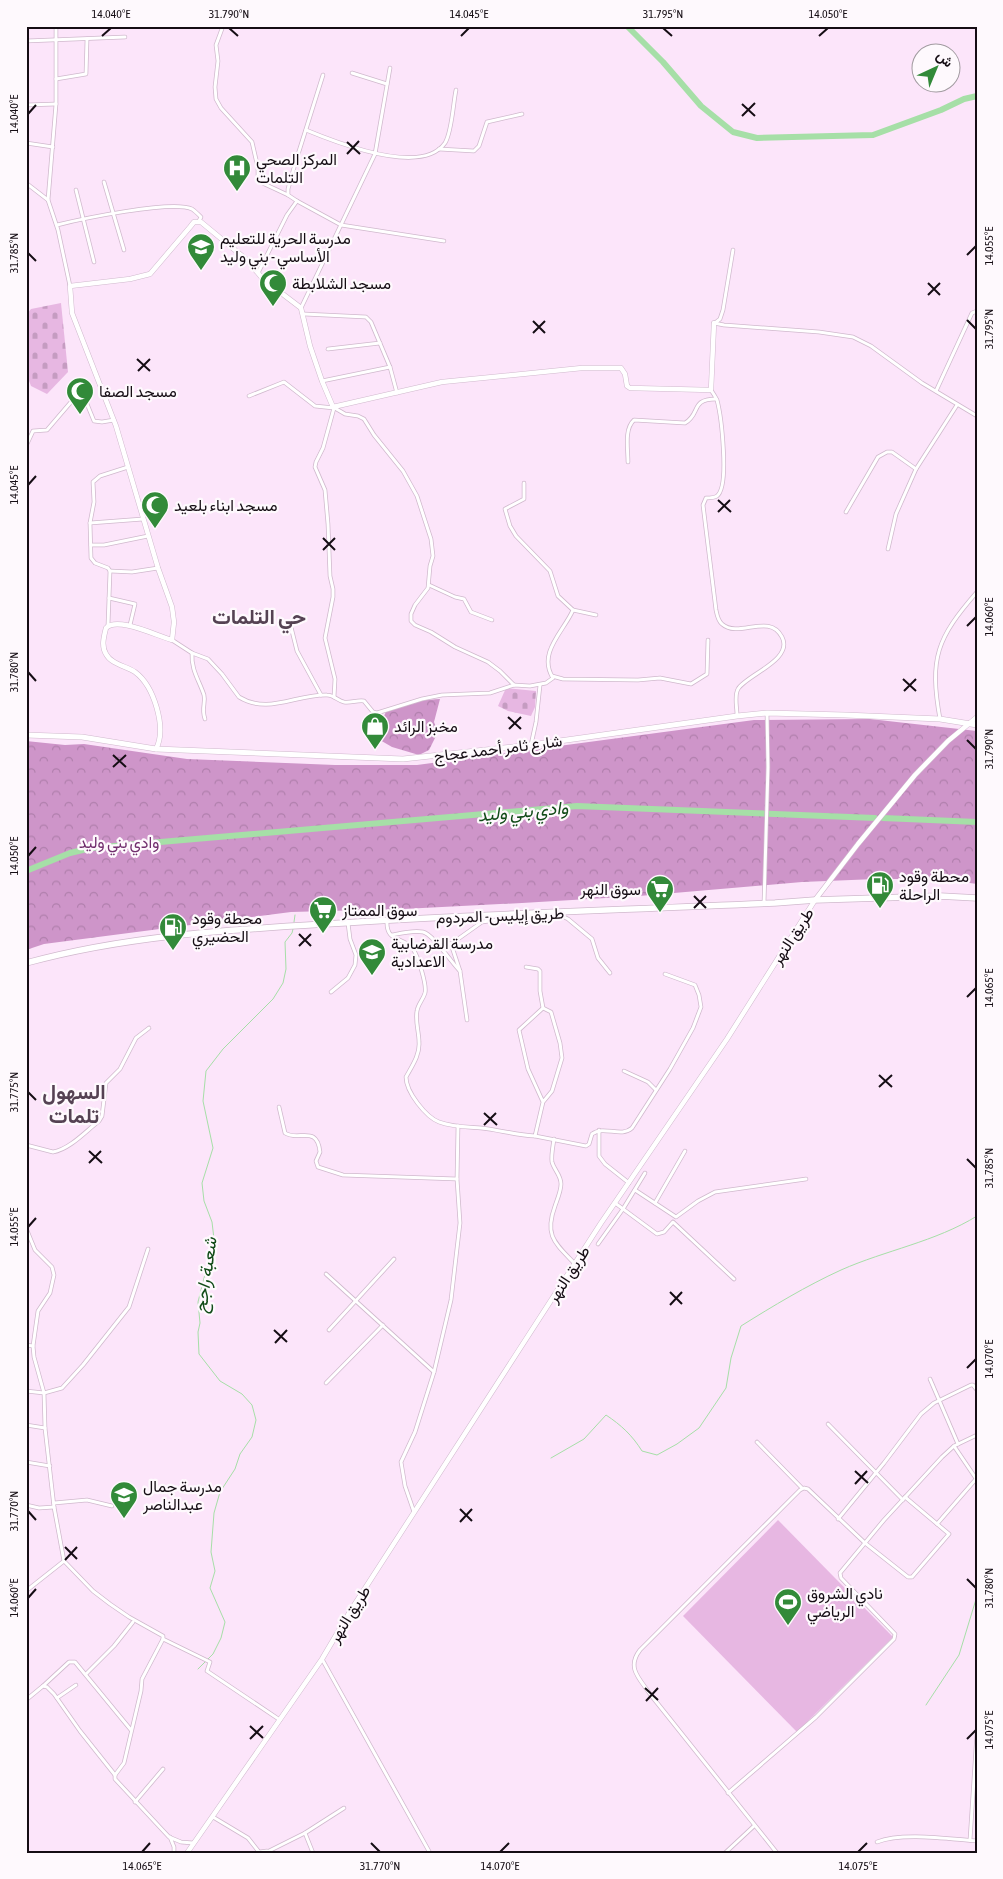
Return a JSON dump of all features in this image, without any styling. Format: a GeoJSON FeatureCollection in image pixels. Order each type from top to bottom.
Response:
{"type":"FeatureCollection","features":[{"type":"Feature","properties":{"kind":"highway","name":"طريق إيليس- المردوم"},"geometry":{"type":"LineString","coordinates":[[26,963],[57,955],[164,936],[348,922],[764,904],[815,900],[940,896],[977,898]]}},
{"type":"Feature","properties":{"kind":"main road","name":"شارع ثامر أحمد عجاج"},"geometry":{"type":"LineString","coordinates":[[26,735],[82,737],[156,749],[404,759],[530,745],[737,716],[767,714],[931,719],[977,725]]}},
{"type":"Feature","properties":{"kind":"street"},"geometry":{"type":"LineString","coordinates":[[56,26],[56,104],[48,200],[57,225],[70,286],[72,313],[114,420],[148,536],[172,607],[174,622],[172,640]]}},
{"type":"Feature","properties":{"kind":"street"},"geometry":{"type":"LineString","coordinates":[[223,26],[216,45],[218,61],[214,88],[216,99],[221,108],[252,142],[258,168],[258,180],[341,225],[444,241]]}},
{"type":"Feature","properties":{"kind":"street"},"geometry":{"type":"LineString","coordinates":[[26,41],[125,37]]}},
{"type":"Feature","properties":{"kind":"street"},"geometry":{"type":"LineString","coordinates":[[56,78],[85,75],[87,39]]}},
{"type":"Feature","properties":{"kind":"street"},"geometry":{"type":"LineString","coordinates":[[302,308],[375,154],[390,68]]}},
{"type":"Feature","properties":{"kind":"street"},"geometry":{"type":"LineString","coordinates":[[352,73],[388,84]]}},
{"type":"Feature","properties":{"kind":"street"},"geometry":{"type":"LineString","coordinates":[[288,195],[288,189],[323,75]]}},
{"type":"Feature","properties":{"kind":"street"},"geometry":{"type":"LineString","coordinates":[[306,130],[342,145],[375,154],[416,156],[431,153],[438,149],[447,138],[456,90]]}},
{"type":"Feature","properties":{"kind":"street"},"geometry":{"type":"LineString","coordinates":[[26,106],[56,104]]}},
{"type":"Feature","properties":{"kind":"street"},"geometry":{"type":"LineString","coordinates":[[438,149],[474,150],[479,146],[487,122],[522,114]]}},
{"type":"Feature","properties":{"kind":"street"},"geometry":{"type":"LineString","coordinates":[[26,143],[53,147]]}},
{"type":"Feature","properties":{"kind":"street"},"geometry":{"type":"LineString","coordinates":[[104,182],[124,250]]}},
{"type":"Feature","properties":{"kind":"street"},"geometry":{"type":"LineString","coordinates":[[26,183],[48,200]]}},
{"type":"Feature","properties":{"kind":"street"},"geometry":{"type":"LineString","coordinates":[[76,190],[94,262]]}},
{"type":"Feature","properties":{"kind":"street"},"geometry":{"type":"LineString","coordinates":[[258,273],[287,215],[297,201]]}},
{"type":"Feature","properties":{"kind":"street"},"geometry":{"type":"LineString","coordinates":[[57,225],[112,214],[171,207],[188,208],[196,211],[201,217],[190,226],[150,274],[130,279],[70,286]]}},
{"type":"Feature","properties":{"kind":"street"},"geometry":{"type":"LineString","coordinates":[[198,221],[230,245],[263,279],[302,308],[310,346],[334,408],[345,414],[364,419],[412,484],[427,524],[433,547],[433,556],[429,575],[430,585],[415,605],[411,614],[411,621],[455,647],[488,662],[514,684]]}},
{"type":"Feature","properties":{"kind":"street"},"geometry":{"type":"LineString","coordinates":[[714,323],[720,320],[733,250]]}},
{"type":"Feature","properties":{"kind":"street"},"geometry":{"type":"LineString","coordinates":[[936,392],[972,314],[977,311]]}},
{"type":"Feature","properties":{"kind":"street"},"geometry":{"type":"LineString","coordinates":[[304,314],[366,317],[371,322],[390,367],[397,392]]}},
{"type":"Feature","properties":{"kind":"street"},"geometry":{"type":"LineString","coordinates":[[714,323],[711,390],[716,399],[725,451],[724,474],[720,494],[717,497],[706,498],[703,505],[716,610],[720,623],[723,625],[736,629],[771,627],[782,637],[784,642],[781,652],[773,662],[739,686],[736,694],[737,716]]}},
{"type":"Feature","properties":{"kind":"street"},"geometry":{"type":"LineString","coordinates":[[714,323],[819,332],[853,337],[872,346],[936,392],[977,416]]}},
{"type":"Feature","properties":{"kind":"street"},"geometry":{"type":"LineString","coordinates":[[328,349],[380,343]]}},
{"type":"Feature","properties":{"kind":"street"},"geometry":{"type":"LineString","coordinates":[[322,381],[390,367]]}},
{"type":"Feature","properties":{"kind":"street"},"geometry":{"type":"LineString","coordinates":[[249,396],[284,382],[315,406],[334,408],[442,382],[602,367],[621,368],[625,374],[627,386],[630,388],[711,390]]}},
{"type":"Feature","properties":{"kind":"street"},"geometry":{"type":"LineString","coordinates":[[628,462],[629,425],[634,420],[685,423],[691,418],[696,406],[700,402],[706,399],[716,399]]}},
{"type":"Feature","properties":{"kind":"street"},"geometry":{"type":"LineString","coordinates":[[26,446],[34,432],[48,430],[71,402],[85,400],[94,421],[114,420]]}},
{"type":"Feature","properties":{"kind":"street"},"geometry":{"type":"LineString","coordinates":[[888,549],[896,514],[916,469],[957,405]]}},
{"type":"Feature","properties":{"kind":"street"},"geometry":{"type":"LineString","coordinates":[[334,408],[324,448],[315,467],[325,490],[328,524],[330,576],[333,597],[325,638],[335,679],[334,697]]}},
{"type":"Feature","properties":{"kind":"street"},"geometry":{"type":"LineString","coordinates":[[846,512],[878,457],[882,454],[892,452],[916,469]]}},
{"type":"Feature","properties":{"kind":"street"},"geometry":{"type":"LineString","coordinates":[[128,467],[100,476],[95,480],[94,502],[90,523],[91,558],[98,565],[108,568],[110,571],[132,572],[158,568]]}},
{"type":"Feature","properties":{"kind":"street"},"geometry":{"type":"LineString","coordinates":[[524,483],[524,499],[504,509],[510,526],[516,536],[550,571],[558,596],[573,610],[596,615]]}},
{"type":"Feature","properties":{"kind":"street"},"geometry":{"type":"LineString","coordinates":[[90,523],[143,519]]}},
{"type":"Feature","properties":{"kind":"street"},"geometry":{"type":"LineString","coordinates":[[91,545],[104,545],[148,536]]}},
{"type":"Feature","properties":{"kind":"street"},"geometry":{"type":"LineString","coordinates":[[110,571],[108,625],[103,647],[107,656],[142,678],[154,698],[157,705],[160,742],[156,749]]}},
{"type":"Feature","properties":{"kind":"street"},"geometry":{"type":"LineString","coordinates":[[430,585],[455,597],[464,599],[471,612],[492,620]]}},
{"type":"Feature","properties":{"kind":"street"},"geometry":{"type":"LineString","coordinates":[[940,720],[935,676],[943,637],[960,612],[977,592]]}},
{"type":"Feature","properties":{"kind":"street"},"geometry":{"type":"LineString","coordinates":[[109,598],[135,604],[130,625]]}},
{"type":"Feature","properties":{"kind":"street"},"geometry":{"type":"LineString","coordinates":[[108,625],[114,623],[130,625],[172,640],[192,653],[208,659],[239,697],[249,702],[266,706],[322,695],[334,697],[345,702],[364,702],[373,712],[377,713],[445,694],[490,693],[514,684],[530,686],[550,681],[553,678],[549,662],[550,648],[573,610]]}},
{"type":"Feature","properties":{"kind":"street"},"geometry":{"type":"LineString","coordinates":[[290,623],[300,657],[322,695]]}},
{"type":"Feature","properties":{"kind":"street"},"geometry":{"type":"LineString","coordinates":[[552,676],[563,679],[638,680],[660,678],[691,684],[707,674],[708,640]]}},
{"type":"Feature","properties":{"kind":"street"},"geometry":{"type":"LineString","coordinates":[[192,653],[192,668],[205,697],[202,709],[206,719]]}},
{"type":"Feature","properties":{"kind":"street"},"geometry":{"type":"LineString","coordinates":[[530,745],[536,722],[540,685]]}},
{"type":"Feature","properties":{"kind":"street"},"geometry":{"type":"LineString","coordinates":[[931,719],[938,709]]}},
{"type":"Feature","properties":{"kind":"street"},"geometry":{"type":"LineString","coordinates":[[764,904],[768,767],[767,714]]}},
{"type":"Feature","properties":{"kind":"street","name":"طريق النهر"},"geometry":{"type":"LineString","coordinates":[[187,1853],[322,1659],[351,1610],[575,1264],[722,1046],[815,900],[915,775],[948,741],[977,716]]}},
{"type":"Feature","properties":{"kind":"street"},"geometry":{"type":"LineString","coordinates":[[435,941],[451,944],[482,922],[526,915],[562,916],[592,939],[598,958],[610,974]]}},
{"type":"Feature","properties":{"kind":"street"},"geometry":{"type":"LineString","coordinates":[[387,920],[387,929],[391,935],[409,945],[415,952],[425,986],[425,992],[416,1012],[419,1040],[418,1054],[406,1077],[407,1086],[416,1101],[435,1120],[458,1126],[535,1136],[586,1146],[589,1144],[592,1134],[599,1130],[623,1132],[630,1130],[673,1064],[693,1028],[701,1008],[700,995],[695,985],[665,974]]}},
{"type":"Feature","properties":{"kind":"street"},"geometry":{"type":"LineString","coordinates":[[331,992],[348,978],[355,964],[356,955],[350,939],[348,922]]}},
{"type":"Feature","properties":{"kind":"street"},"geometry":{"type":"LineString","coordinates":[[391,935],[418,931],[425,932],[460,971]]}},
{"type":"Feature","properties":{"kind":"street"},"geometry":{"type":"LineString","coordinates":[[451,944],[460,971],[467,1020]]}},
{"type":"Feature","properties":{"kind":"street"},"geometry":{"type":"LineString","coordinates":[[526,967],[540,971],[540,991],[543,1008]]}},
{"type":"Feature","properties":{"kind":"street"},"geometry":{"type":"LineString","coordinates":[[535,1136],[543,1102],[552,1091],[562,1058],[562,1050],[551,1012],[543,1008]]}},
{"type":"Feature","properties":{"kind":"street"},"geometry":{"type":"LineString","coordinates":[[543,1008],[519,1030],[528,1069],[543,1102]]}},
{"type":"Feature","properties":{"kind":"street"},"geometry":{"type":"LineString","coordinates":[[26,1145],[53,1152],[57,1151],[67,1146],[99,1121],[102,1116],[106,1083],[120,1069],[136,1038],[149,1028]]}},
{"type":"Feature","properties":{"kind":"street"},"geometry":{"type":"LineString","coordinates":[[624,1070],[644,1079],[656,1090]]}},
{"type":"Feature","properties":{"kind":"street"},"geometry":{"type":"LineString","coordinates":[[279,1107],[285,1133],[288,1136],[310,1135],[315,1139],[320,1152],[316,1164],[320,1168],[343,1175],[457,1179]]}},
{"type":"Feature","properties":{"kind":"street"},"geometry":{"type":"LineString","coordinates":[[414,1512],[404,1486],[401,1462],[415,1432],[434,1372],[450,1300],[460,1234],[457,1179],[458,1126]]}},
{"type":"Feature","properties":{"kind":"street"},"geometry":{"type":"LineString","coordinates":[[599,1130],[599,1152],[602,1160],[629,1183]]}},
{"type":"Feature","properties":{"kind":"street"},"geometry":{"type":"LineString","coordinates":[[554,1139],[552,1164],[559,1176],[561,1185],[549,1229],[552,1238],[575,1264]]}},
{"type":"Feature","properties":{"kind":"street"},"geometry":{"type":"LineString","coordinates":[[655,1203],[685,1151]]}},
{"type":"Feature","properties":{"kind":"street"},"geometry":{"type":"LineString","coordinates":[[598,1244],[623,1209],[645,1173]]}},
{"type":"Feature","properties":{"kind":"street"},"geometry":{"type":"LineString","coordinates":[[615,1203],[657,1234],[664,1232],[676,1217],[698,1200],[715,1192],[806,1179]]}},
{"type":"Feature","properties":{"kind":"street"},"geometry":{"type":"LineString","coordinates":[[635,1190],[676,1217]]}},
{"type":"Feature","properties":{"kind":"street"},"geometry":{"type":"LineString","coordinates":[[673,1222],[734,1279]]}},
{"type":"Feature","properties":{"kind":"street"},"geometry":{"type":"LineString","coordinates":[[26,1228],[35,1250],[52,1267],[54,1275],[50,1293],[38,1312],[33,1346],[34,1357],[44,1393],[45,1428],[54,1505],[64,1561],[93,1591],[110,1604],[163,1636],[163,1638],[210,1662],[207,1671],[280,1720]]}},
{"type":"Feature","properties":{"kind":"street"},"geometry":{"type":"LineString","coordinates":[[26,1392],[44,1393],[59,1390],[66,1385],[129,1307],[148,1249]]}},
{"type":"Feature","properties":{"kind":"street"},"geometry":{"type":"LineString","coordinates":[[329,1330],[394,1259]]}},
{"type":"Feature","properties":{"kind":"street"},"geometry":{"type":"LineString","coordinates":[[326,1274],[434,1372]]}},
{"type":"Feature","properties":{"kind":"street"},"geometry":{"type":"LineString","coordinates":[[326,1383],[383,1325]]}},
{"type":"Feature","properties":{"kind":"street"},"geometry":{"type":"LineString","coordinates":[[26,1345],[33,1346]]}},
{"type":"Feature","properties":{"kind":"street"},"geometry":{"type":"LineString","coordinates":[[930,1379],[956,1445],[976,1480],[937,1524]]}},
{"type":"Feature","properties":{"kind":"street"},"geometry":{"type":"LineString","coordinates":[[838,1519],[921,1414],[929,1407],[971,1385],[974,1385],[977,1390]]}},
{"type":"Feature","properties":{"kind":"street"},"geometry":{"type":"LineString","coordinates":[[757,1442],[802,1488],[808,1489],[865,1543],[910,1578],[949,1534],[876,1473],[828,1424]]}},
{"type":"Feature","properties":{"kind":"street"},"geometry":{"type":"LineString","coordinates":[[26,1425],[45,1428]]}},
{"type":"Feature","properties":{"kind":"street"},"geometry":{"type":"LineString","coordinates":[[727,1793],[816,1717],[896,1637],[841,1578],[840,1573],[942,1457],[956,1445],[977,1435]]}},
{"type":"Feature","properties":{"kind":"street"},"geometry":{"type":"LineString","coordinates":[[26,1462],[50,1466]]}},
{"type":"Feature","properties":{"kind":"street"},"geometry":{"type":"LineString","coordinates":[[777,1853],[727,1793],[650,1694],[635,1671],[634,1659],[640,1650],[802,1488]]}},
{"type":"Feature","properties":{"kind":"street"},"geometry":{"type":"LineString","coordinates":[[26,1505],[39,1508],[87,1500],[112,1506]]}},
{"type":"Feature","properties":{"kind":"street"},"geometry":{"type":"LineString","coordinates":[[26,1591],[64,1561]]}},
{"type":"Feature","properties":{"kind":"street"},"geometry":{"type":"LineString","coordinates":[[86,1674],[114,1646],[133,1622]]}},
{"type":"Feature","properties":{"kind":"street"},"geometry":{"type":"LineString","coordinates":[[163,1638],[142,1679],[141,1691],[124,1763],[115,1775],[114,1780],[169,1837],[174,1853]]}},
{"type":"Feature","properties":{"kind":"street"},"geometry":{"type":"LineString","coordinates":[[322,1659],[430,1853]]}},
{"type":"Feature","properties":{"kind":"street"},"geometry":{"type":"LineString","coordinates":[[26,1700],[69,1662],[78,1664],[131,1731]]}},
{"type":"Feature","properties":{"kind":"street"},"geometry":{"type":"LineString","coordinates":[[57,1698],[76,1685]]}},
{"type":"Feature","properties":{"kind":"street"},"geometry":{"type":"LineString","coordinates":[[43,1686],[47,1687],[57,1698],[80,1732],[115,1775]]}},
{"type":"Feature","properties":{"kind":"street"},"geometry":{"type":"LineString","coordinates":[[970,1840],[977,1733]]}},
{"type":"Feature","properties":{"kind":"street"},"geometry":{"type":"LineString","coordinates":[[135,1802],[163,1769]]}},
{"type":"Feature","properties":{"kind":"street"},"geometry":{"type":"LineString","coordinates":[[213,1817],[248,1838],[259,1852],[267,1852],[305,1833],[344,1808]]}},
{"type":"Feature","properties":{"kind":"street"},"geometry":{"type":"LineString","coordinates":[[725,1853],[754,1826]]}},
{"type":"Feature","properties":{"kind":"street"},"geometry":{"type":"LineString","coordinates":[[305,1833],[313,1853]]}},
{"type":"Feature","properties":{"kind":"street"},"geometry":{"type":"LineString","coordinates":[[169,1837],[181,1842],[194,1843]]}},
{"type":"Feature","properties":{"kind":"street"},"geometry":{"type":"LineString","coordinates":[[877,1842],[895,1838],[977,1841]]}},
{"type":"Feature","properties":{"kind":"green space"},"geometry":{"type":"Polygon","coordinates":[[[61,303],[68,372],[47,394],[31,386],[26,373],[26,315],[31,309],[61,303]]]}},
{"type":"Feature","properties":{"kind":"green space"},"geometry":{"type":"Polygon","coordinates":[[[506,688],[536,691],[535,707],[531,716],[508,711],[498,706],[506,688]]]}},
{"type":"Feature","properties":{"kind":"green space"},"geometry":{"type":"Polygon","coordinates":[[[440,699],[434,722],[438,732],[429,750],[419,755],[392,747],[373,736],[386,712],[422,700],[440,699]]]}},
{"type":"Feature","properties":{"kind":"green space","name":"وادي بني وليد"},"geometry":{"type":"Polygon","coordinates":[[[870,719],[977,731],[977,884],[941,879],[802,882],[639,896],[522,903],[291,912],[44,944],[26,950],[26,741],[65,745],[84,744],[187,759],[335,765],[417,765],[754,720],[870,719]]]}},
{"type":"Feature","properties":{"kind":"green space","name":"نادي الشروق الرياضي"},"geometry":{"type":"Polygon","coordinates":[[[778,1520],[893,1637],[797,1732],[683,1616],[778,1520]]]}},
{"type":"Feature","properties":{"kind":"waterway"},"geometry":{"type":"LineString","coordinates":[[627,26],[663,62],[701,106],[733,132],[757,138],[873,135],[941,110],[964,99],[977,96]]}},
{"type":"Feature","properties":{"kind":"waterway","name":"وادي بني وليد"},"geometry":{"type":"LineString","coordinates":[[26,871],[70,853],[91,848],[577,806],[875,818]]}},
{"type":"Feature","properties":{"kind":"waterway","name":"وادي بني وليد"},"geometry":{"type":"LineString","coordinates":[[883,818],[977,822]]}},
{"type":"Feature","properties":{"kind":"waterway"},"geometry":{"type":"LineString","coordinates":[[294,922],[295,915]]}},
{"type":"Feature","properties":{"kind":"waterway","name":"شعبة راجح"},"geometry":{"type":"LineString","coordinates":[[198,1669],[213,1654],[221,1638],[225,1622],[210,1588],[215,1571],[211,1552],[214,1513],[220,1492],[235,1469],[240,1454],[252,1437],[256,1420],[252,1405],[242,1394],[220,1381],[199,1354],[198,1332],[200,1323],[198,1302],[206,1270],[212,1258],[214,1239],[212,1222],[204,1201],[202,1183],[213,1148],[203,1101],[206,1071],[223,1049],[273,999],[283,983],[286,969],[285,942],[293,929]]}},
{"type":"Feature","properties":{"kind":"waterway"},"geometry":{"type":"LineString","coordinates":[[551,1458],[584,1439],[606,1415],[626,1431],[642,1451],[657,1455],[677,1444],[699,1428],[726,1388],[731,1358],[741,1326],[802,1289],[841,1270],[944,1233],[977,1216]]}},
{"type":"Feature","properties":{"kind":"waterway"},"geometry":{"type":"LineString","coordinates":[[926,1705],[959,1655],[977,1596]]}},
{"type":"Feature","properties":{"kind":"place","name":"المركز الصحي التلمات"},"geometry":{"type":"Point","coordinates":[237,192]}},
{"type":"Feature","properties":{"kind":"place","name":"مدرسة الحرية للتعليم الأساسي - بني وليد"},"geometry":{"type":"Point","coordinates":[201,271]}},
{"type":"Feature","properties":{"kind":"place","name":"مسجد الشلابطة"},"geometry":{"type":"Point","coordinates":[273,307]}},
{"type":"Feature","properties":{"kind":"place","name":"مسجد الصفا"},"geometry":{"type":"Point","coordinates":[80,415]}},
{"type":"Feature","properties":{"kind":"place","name":"مسجد ابناء بلعيد"},"geometry":{"type":"Point","coordinates":[155,529]}},
{"type":"Feature","properties":{"kind":"place","name":"مخبز الرائد"},"geometry":{"type":"Point","coordinates":[375,750]}},
{"type":"Feature","properties":{"kind":"place","name":"محطة وقود الراحلة"},"geometry":{"type":"Point","coordinates":[880,909]}},
{"type":"Feature","properties":{"kind":"place","name":"سوق النهر"},"geometry":{"type":"Point","coordinates":[660,913]}},
{"type":"Feature","properties":{"kind":"place","name":"سوق الممتاز"},"geometry":{"type":"Point","coordinates":[323,934]}},
{"type":"Feature","properties":{"kind":"place","name":"محطة وقود الحضيري"},"geometry":{"type":"Point","coordinates":[173,951]}},
{"type":"Feature","properties":{"kind":"place","name":"مدرسة القرضابية الاعدادية"},"geometry":{"type":"Point","coordinates":[372,976]}},
{"type":"Feature","properties":{"kind":"place","name":"مدرسة جمال عبدالناصر"},"geometry":{"type":"Point","coordinates":[124,1519]}},
{"type":"Feature","properties":{"kind":"place","name":"نادي الشروق الرياضي"},"geometry":{"type":"Point","coordinates":[788,1626]}},
{"type":"Feature","properties":{"kind":"district","name":"حي التلمات"},"geometry":{"type":"Point","coordinates":[259,616]}},
{"type":"Feature","properties":{"kind":"district","name":"السهول تلمات"},"geometry":{"type":"Point","coordinates":[74,1103]}}]}
